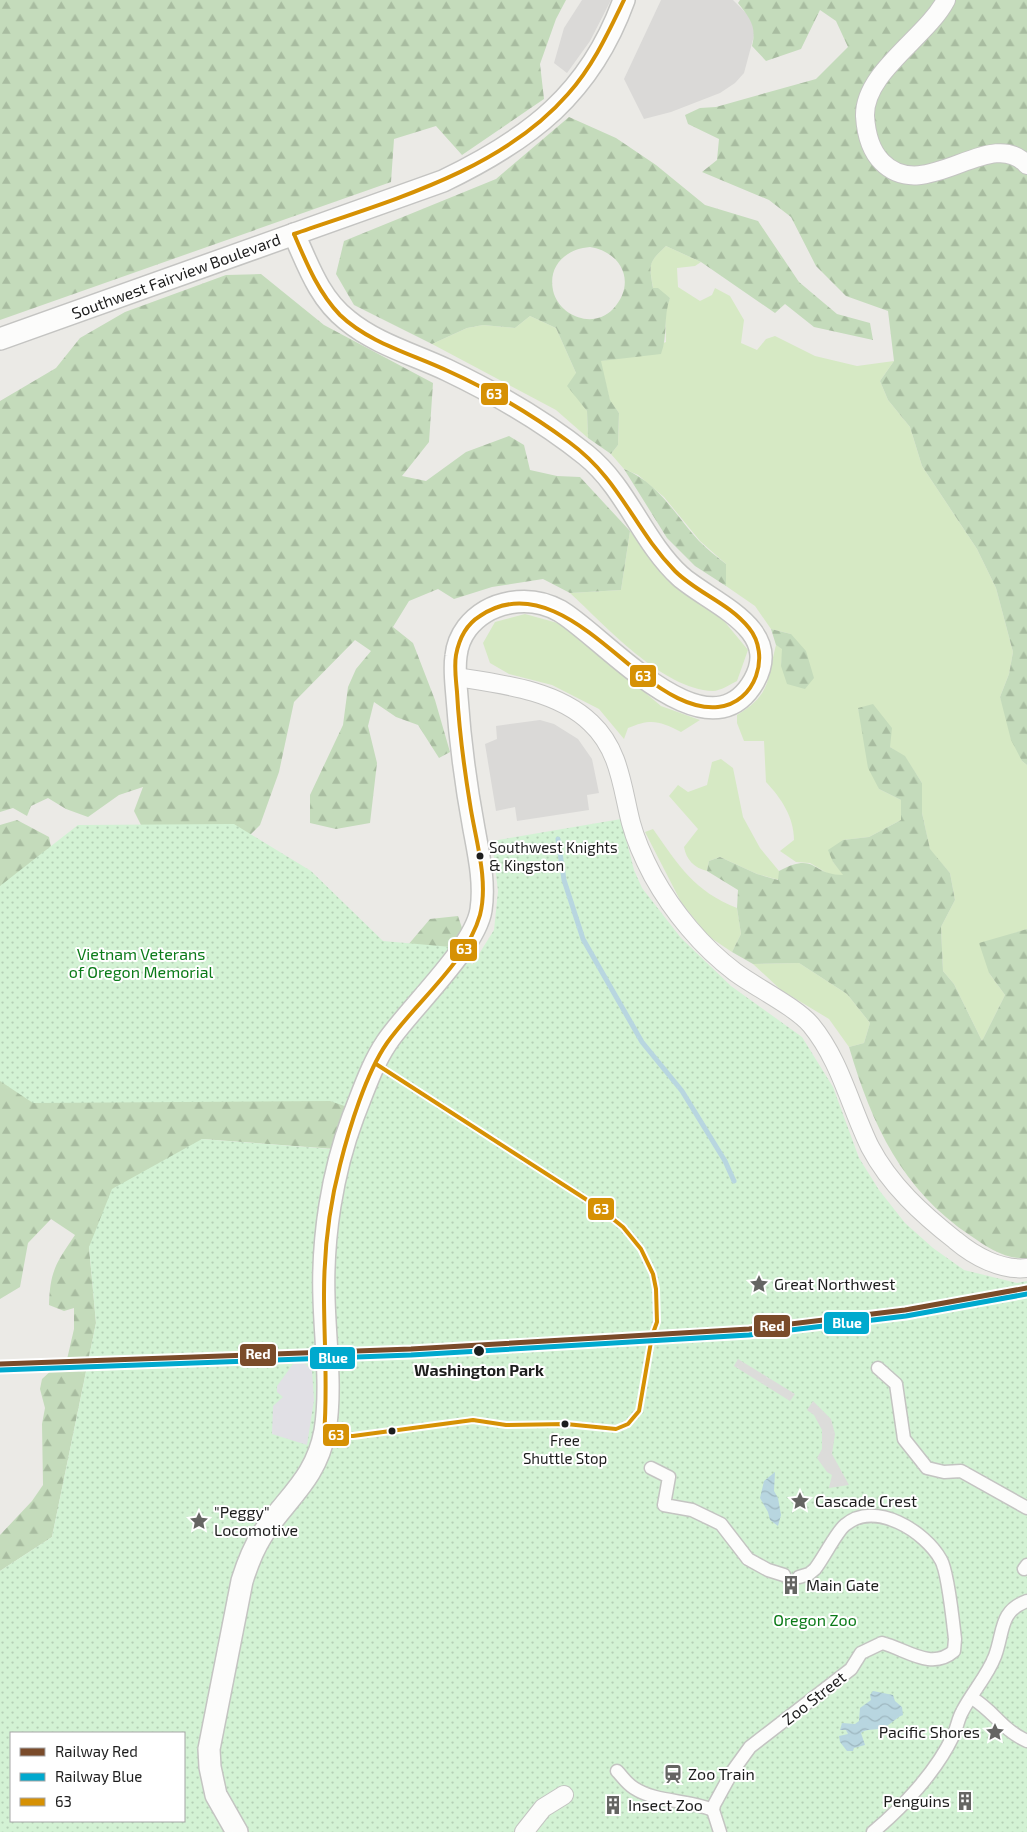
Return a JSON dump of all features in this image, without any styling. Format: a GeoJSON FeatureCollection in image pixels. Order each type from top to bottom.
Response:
{"type":"FeatureCollection","features":[{"type":"Feature","properties":{"kind":"street","name":"Southwest Fairview Boulevard"},"geometry":{"type":"LineString","coordinates":[[0,339],[443,181],[501,151],[528,133],[552,113],[582,79],[597,57],[624,0]]}},
{"type":"Feature","properties":{"kind":"street"},"geometry":{"type":"LineString","coordinates":[[946,0],[875,83],[868,96],[866,125],[874,151],[883,163],[900,174],[936,173],[972,159],[1004,153],[1023,160],[1027,165]]}},
{"type":"Feature","properties":{"kind":"street"},"geometry":{"type":"LineString","coordinates":[[237,1832],[220,1806],[212,1781],[209,1750],[212,1724],[247,1565],[261,1537],[301,1487],[312,1469],[324,1435],[327,1399],[326,1233],[343,1150],[356,1110],[383,1048],[470,939],[481,913],[481,864],[468,794],[458,717],[456,677],[458,648],[461,639],[471,623],[492,609],[520,601],[536,602],[558,610],[647,680],[676,698],[701,706],[720,707],[730,705],[744,694],[757,673],[760,650],[753,631],[744,622],[682,578],[662,557],[620,492],[603,471],[587,456],[487,390],[429,361],[388,345],[361,331],[334,309],[310,272],[294,234]]}},
{"type":"Feature","properties":{"kind":"street"},"geometry":{"type":"LineString","coordinates":[[456,677],[533,692],[562,704],[591,723],[606,741],[617,761],[632,824],[642,854],[668,900],[689,928],[735,972],[809,1023],[834,1059],[870,1145],[882,1167],[912,1204],[974,1254],[1004,1265],[1027,1268]]}},
{"type":"Feature","properties":{"kind":"street"},"geometry":{"type":"LineString","coordinates":[[878,1368],[896,1384],[904,1440],[927,1468],[944,1472],[961,1471],[1027,1508]]}},
{"type":"Feature","properties":{"kind":"street"},"geometry":{"type":"LineString","coordinates":[[651,1468],[669,1477],[664,1505],[692,1510],[721,1524],[748,1559],[755,1565],[784,1575]]}},
{"type":"Feature","properties":{"kind":"street","name":"Zoo Street"},"geometry":{"type":"LineString","coordinates":[[713,1810],[732,1772],[750,1748],[851,1669],[861,1653],[882,1643],[924,1660],[936,1658],[954,1651],[955,1639],[942,1561],[932,1546],[919,1536],[887,1518],[864,1516],[844,1525],[815,1569],[809,1574],[799,1577]]}},
{"type":"Feature","properties":{"kind":"street"},"geometry":{"type":"LineString","coordinates":[[873,1832],[887,1820],[930,1772],[953,1736],[960,1716],[995,1656],[1006,1616],[1014,1606],[1027,1601]]}},
{"type":"Feature","properties":{"kind":"street"},"geometry":{"type":"LineString","coordinates":[[972,1698],[993,1713],[1013,1736],[1027,1741]]}},
{"type":"Feature","properties":{"kind":"street"},"geometry":{"type":"LineString","coordinates":[[617,1771],[633,1787],[653,1797],[689,1801],[713,1810],[720,1832]]}},
{"type":"Feature","properties":{"kind":"street"},"geometry":{"type":"LineString","coordinates":[[524,1832],[543,1808],[564,1795]]}},
{"type":"Feature","properties":{"kind":"shaded area"},"geometry":{"type":"Polygon","coordinates":[[[582,0],[611,0],[590,41],[567,73],[554,63],[564,28],[582,0]]]}},
{"type":"Feature","properties":{"kind":"shaded area"},"geometry":{"type":"Polygon","coordinates":[[[661,0],[733,0],[751,18],[755,32],[744,73],[735,83],[720,93],[671,112],[644,119],[624,79],[661,0]]]}},
{"type":"Feature","properties":{"kind":"shaded area"},"geometry":{"type":"Polygon","coordinates":[[[540,720],[554,724],[578,739],[592,759],[599,793],[587,795],[589,810],[517,821],[515,807],[496,811],[485,744],[497,739],[496,726],[540,720]]]}},
{"type":"Feature","properties":{"kind":"shaded area"},"geometry":{"type":"Polygon","coordinates":[[[304,1363],[312,1370],[314,1400],[307,1445],[272,1434],[273,1406],[283,1397],[277,1392],[277,1386],[293,1364],[304,1363]]]}},
{"type":"Feature","properties":{"kind":"green space"},"geometry":{"type":"Polygon","coordinates":[[[0,0],[566,0],[556,19],[540,64],[544,99],[462,155],[436,126],[394,139],[391,182],[0,320],[0,0]]]}},
{"type":"Feature","properties":{"kind":"green space"},"geometry":{"type":"Polygon","coordinates":[[[740,0],[1027,0],[1027,765],[1022,761],[1011,740],[1000,697],[1009,674],[1013,652],[996,588],[977,549],[922,466],[910,427],[888,400],[880,381],[894,361],[888,311],[846,296],[816,266],[791,217],[769,200],[702,172],[717,160],[719,139],[688,124],[685,115],[700,108],[716,107],[816,79],[848,47],[836,21],[820,10],[801,49],[766,61],[752,46],[753,28],[749,18],[738,3],[740,0]]]}},
{"type":"Feature","properties":{"kind":"green space"},"geometry":{"type":"Polygon","coordinates":[[[569,117],[616,138],[656,165],[705,205],[758,221],[799,282],[837,314],[870,323],[873,340],[814,327],[785,304],[775,313],[701,262],[666,246],[651,264],[653,288],[658,288],[670,298],[661,354],[601,361],[610,400],[619,413],[618,445],[611,454],[588,438],[587,411],[567,386],[576,373],[556,328],[530,316],[515,328],[483,325],[467,328],[432,344],[354,305],[336,274],[344,241],[496,179],[569,117]],[[590,247],[573,251],[560,261],[555,268],[552,284],[554,294],[564,309],[579,318],[597,318],[605,315],[613,309],[624,289],[625,279],[623,270],[618,262],[601,250],[590,247]]]}},
{"type":"Feature","properties":{"kind":"green space"},"geometry":{"type":"Polygon","coordinates":[[[666,246],[701,262],[695,266],[677,268],[678,287],[700,301],[712,295],[715,288],[730,296],[744,320],[741,343],[757,350],[766,339],[775,336],[815,356],[857,366],[894,361],[880,381],[888,400],[910,427],[922,466],[977,549],[996,588],[1013,652],[1009,674],[1000,697],[1022,761],[1027,765],[1027,929],[1009,935],[989,973],[1005,995],[982,1041],[954,984],[943,971],[941,927],[955,900],[950,873],[930,850],[922,813],[922,783],[905,757],[890,747],[858,708],[879,789],[901,800],[901,820],[869,837],[843,840],[833,862],[844,875],[830,875],[810,863],[796,862],[780,851],[794,840],[792,823],[786,808],[766,782],[764,741],[744,741],[737,723],[737,715],[757,700],[762,693],[769,677],[776,645],[783,649],[781,666],[791,634],[771,629],[755,606],[726,586],[726,564],[700,541],[664,497],[638,475],[624,469],[611,454],[618,445],[619,413],[610,401],[600,361],[627,357],[666,342],[665,311],[670,298],[653,288],[651,264],[666,246]]]}},
{"type":"Feature","properties":{"kind":"green space"},"geometry":{"type":"Polygon","coordinates":[[[261,274],[324,325],[433,383],[429,442],[402,476],[426,481],[466,452],[509,436],[524,445],[530,470],[557,476],[580,477],[630,531],[621,590],[570,593],[543,579],[492,587],[454,599],[438,589],[409,601],[393,627],[413,643],[435,700],[450,752],[439,758],[418,725],[396,717],[374,702],[368,726],[377,763],[370,823],[336,829],[310,823],[310,795],[343,725],[348,687],[356,669],[371,651],[355,640],[294,702],[279,772],[260,825],[243,842],[147,837],[134,811],[143,787],[119,795],[88,817],[66,809],[48,798],[31,806],[27,816],[13,808],[0,812],[0,401],[56,368],[80,338],[125,312],[226,275],[261,274]]]}},
{"type":"Feature","properties":{"kind":"green space"},"geometry":{"type":"Polygon","coordinates":[[[530,316],[556,328],[576,373],[580,401],[587,411],[588,438],[556,410],[432,344],[467,328],[483,325],[515,328],[530,316]]]}},
{"type":"Feature","properties":{"kind":"green space"},"geometry":{"type":"Polygon","coordinates":[[[624,469],[647,482],[657,491],[699,541],[726,564],[726,586],[695,566],[667,538],[624,469]]]}},
{"type":"Feature","properties":{"kind":"green space"},"geometry":{"type":"Polygon","coordinates":[[[630,531],[669,579],[724,621],[748,650],[737,681],[722,689],[713,691],[694,688],[674,679],[636,654],[570,593],[621,590],[630,531]]]}},
{"type":"Feature","properties":{"kind":"green space"},"geometry":{"type":"Polygon","coordinates":[[[525,614],[565,625],[661,706],[700,720],[681,732],[661,723],[643,723],[628,728],[624,739],[599,709],[552,685],[509,674],[490,663],[483,643],[495,622],[525,614]]]}},
{"type":"Feature","properties":{"kind":"green space"},"geometry":{"type":"Polygon","coordinates":[[[771,629],[791,634],[806,651],[814,678],[805,689],[787,684],[781,666],[782,649],[776,645],[771,629]]]}},
{"type":"Feature","properties":{"kind":"green space"},"geometry":{"type":"Polygon","coordinates":[[[873,704],[892,728],[890,747],[905,756],[922,783],[922,813],[930,849],[950,873],[955,900],[941,927],[943,971],[954,984],[982,1041],[1005,995],[989,973],[979,943],[1027,929],[1027,1258],[1004,1255],[971,1236],[947,1218],[908,1177],[893,1154],[868,1103],[849,1047],[864,1043],[870,1023],[847,994],[799,963],[753,964],[732,952],[741,934],[737,908],[738,890],[707,871],[709,861],[720,857],[757,874],[778,880],[779,871],[800,863],[807,863],[824,872],[843,875],[833,862],[828,850],[843,840],[869,837],[901,820],[901,800],[879,789],[868,768],[858,708],[873,704]]]}},
{"type":"Feature","properties":{"kind":"green space"},"geometry":{"type":"Polygon","coordinates":[[[721,759],[733,768],[743,817],[760,848],[779,871],[779,880],[757,874],[720,857],[709,861],[707,871],[702,870],[691,862],[687,855],[684,847],[698,829],[669,796],[678,785],[688,792],[707,785],[712,762],[721,759]]]}},
{"type":"Feature","properties":{"kind":"green space"},"geometry":{"type":"Polygon","coordinates":[[[621,819],[634,870],[642,888],[681,938],[731,986],[802,1037],[833,1087],[859,1158],[879,1190],[905,1223],[933,1248],[964,1270],[1017,1283],[1027,1281],[1027,1832],[0,1832],[0,1571],[52,1537],[96,1323],[89,1247],[112,1189],[202,1139],[343,1150],[356,1110],[330,1101],[33,1103],[0,1081],[0,886],[78,825],[234,824],[311,871],[383,941],[463,948],[472,965],[494,930],[498,891],[492,841],[621,819]]]}},
{"type":"Feature","properties":{"kind":"green space"},"geometry":{"type":"Polygon","coordinates":[[[17,820],[49,837],[53,857],[0,903],[0,825],[17,820]]]}},
{"type":"Feature","properties":{"kind":"green space"},"geometry":{"type":"Polygon","coordinates":[[[653,829],[671,855],[698,885],[709,894],[737,908],[741,934],[732,952],[708,936],[681,902],[645,832],[653,829]]]}},
{"type":"Feature","properties":{"kind":"green space"},"geometry":{"type":"Polygon","coordinates":[[[458,916],[464,934],[335,1149],[202,1139],[89,1247],[96,1323],[52,1537],[0,1571],[0,1535],[32,1501],[43,1485],[42,1424],[45,1408],[40,1389],[42,1379],[55,1367],[65,1368],[74,1329],[74,1308],[64,1311],[49,1305],[51,1284],[55,1268],[75,1235],[51,1219],[28,1243],[20,1287],[0,1299],[0,1035],[352,1011],[430,919],[458,916]]]}},
{"type":"Feature","properties":{"kind":"green space"},"geometry":{"type":"Polygon","coordinates":[[[799,963],[847,994],[870,1023],[864,1043],[849,1047],[829,1019],[781,990],[753,964],[799,963]]]}},
{"type":"Feature","properties":{"kind":"water"},"geometry":{"type":"Polygon","coordinates":[[[775,1472],[774,1491],[778,1498],[781,1515],[778,1526],[770,1520],[760,1498],[764,1481],[775,1472]]]}},
{"type":"Feature","properties":{"kind":"water"},"geometry":{"type":"Polygon","coordinates":[[[873,1691],[893,1695],[895,1701],[902,1707],[903,1715],[885,1727],[863,1731],[861,1733],[865,1745],[854,1748],[853,1751],[847,1751],[840,1742],[839,1736],[848,1734],[846,1730],[840,1730],[842,1723],[855,1724],[859,1721],[860,1708],[871,1700],[870,1695],[873,1691]]]}},
{"type":"Feature","properties":{"kind":"pier"},"geometry":{"type":"Polygon","coordinates":[[[738,1359],[795,1394],[790,1401],[734,1366],[738,1359]]]}},
{"type":"Feature","properties":{"kind":"pier"},"geometry":{"type":"Polygon","coordinates":[[[813,1401],[831,1419],[835,1434],[832,1454],[849,1485],[829,1488],[832,1475],[827,1472],[817,1458],[822,1449],[822,1430],[814,1415],[807,1410],[813,1401]]]}},
{"type":"Feature","properties":{"kind":"waterway"},"geometry":{"type":"LineString","coordinates":[[558,839],[564,880],[583,939],[642,1042],[682,1091],[725,1161],[734,1181]]}},
{"type":"Feature","properties":{"kind":"rail line","name":"Red"},"geometry":{"type":"LineString","coordinates":[[0,1364],[411,1349],[749,1329],[905,1310],[1027,1288]]}},
{"type":"Feature","properties":{"kind":"rail line","name":"Blue"},"geometry":{"type":"LineString","coordinates":[[0,1370],[411,1355],[749,1335],[906,1316],[1027,1294]]}},
{"type":"Feature","properties":{"kind":"transit line","name":"63"},"geometry":{"type":"LineString","coordinates":[[294,234],[404,196],[441,181],[476,164],[510,144],[541,121],[577,83],[599,49],[624,0]]}},
{"type":"Feature","properties":{"kind":"transit line","name":"63"},"geometry":{"type":"LineString","coordinates":[[294,234],[308,266],[325,297],[351,325],[377,341],[448,371],[495,394],[569,442],[602,472],[648,538],[675,571],[693,586],[741,619],[756,639],[759,651],[759,664],[756,676],[750,687],[742,697],[731,704],[708,707],[698,706],[668,693],[642,675],[587,631],[567,618],[546,608],[524,604],[502,606],[475,619],[467,628],[457,649],[455,674],[464,762],[482,873],[483,888],[480,915],[464,949],[452,966],[399,1028],[379,1055],[365,1085],[348,1135],[330,1213],[324,1279],[326,1382],[324,1435],[353,1436],[473,1420],[506,1425],[566,1424],[616,1429],[628,1424],[639,1411],[652,1336],[657,1322],[656,1289],[653,1274],[641,1249],[623,1227],[598,1207],[376,1064]]}},
{"type":"Feature","properties":{"kind":"place","name":"Southwest Knights & Kingston"},"geometry":{"type":"Point","coordinates":[480,856]}},
{"type":"Feature","properties":{"kind":"place","name":"Great Northwest"},"geometry":{"type":"Point","coordinates":[759,1284]}},
{"type":"Feature","properties":{"kind":"place","name":"Washington Park"},"geometry":{"type":"Point","coordinates":[479,1351]}},
{"type":"Feature","properties":{"kind":"place","name":"Free Shuttle Stop"},"geometry":{"type":"Point","coordinates":[565,1424]}},
{"type":"Feature","properties":{"kind":"place","name":"Cascade Crest"},"geometry":{"type":"Point","coordinates":[800,1501]}},
{"type":"Feature","properties":{"kind":"place","name":"\"Peggy\" Locomotive"},"geometry":{"type":"Point","coordinates":[199,1521]}},
{"type":"Feature","properties":{"kind":"place","name":"Main Gate"},"geometry":{"type":"Point","coordinates":[791,1585]}},
{"type":"Feature","properties":{"kind":"place","name":"Pacific Shores"},"geometry":{"type":"Point","coordinates":[995,1732]}},
{"type":"Feature","properties":{"kind":"place","name":"Zoo Train"},"geometry":{"type":"Point","coordinates":[673,1774]}},
{"type":"Feature","properties":{"kind":"place","name":"Penguins"},"geometry":{"type":"Point","coordinates":[965,1801]}},
{"type":"Feature","properties":{"kind":"place","name":"Insect Zoo"},"geometry":{"type":"Point","coordinates":[613,1805]}},
{"type":"Feature","properties":{"kind":"park label","name":"Vietnam Veterans of Oregon Memorial"},"geometry":{"type":"Point","coordinates":[141,963]}},
{"type":"Feature","properties":{"kind":"park label","name":"Oregon Zoo"},"geometry":{"type":"Point","coordinates":[815,1620]}}]}
